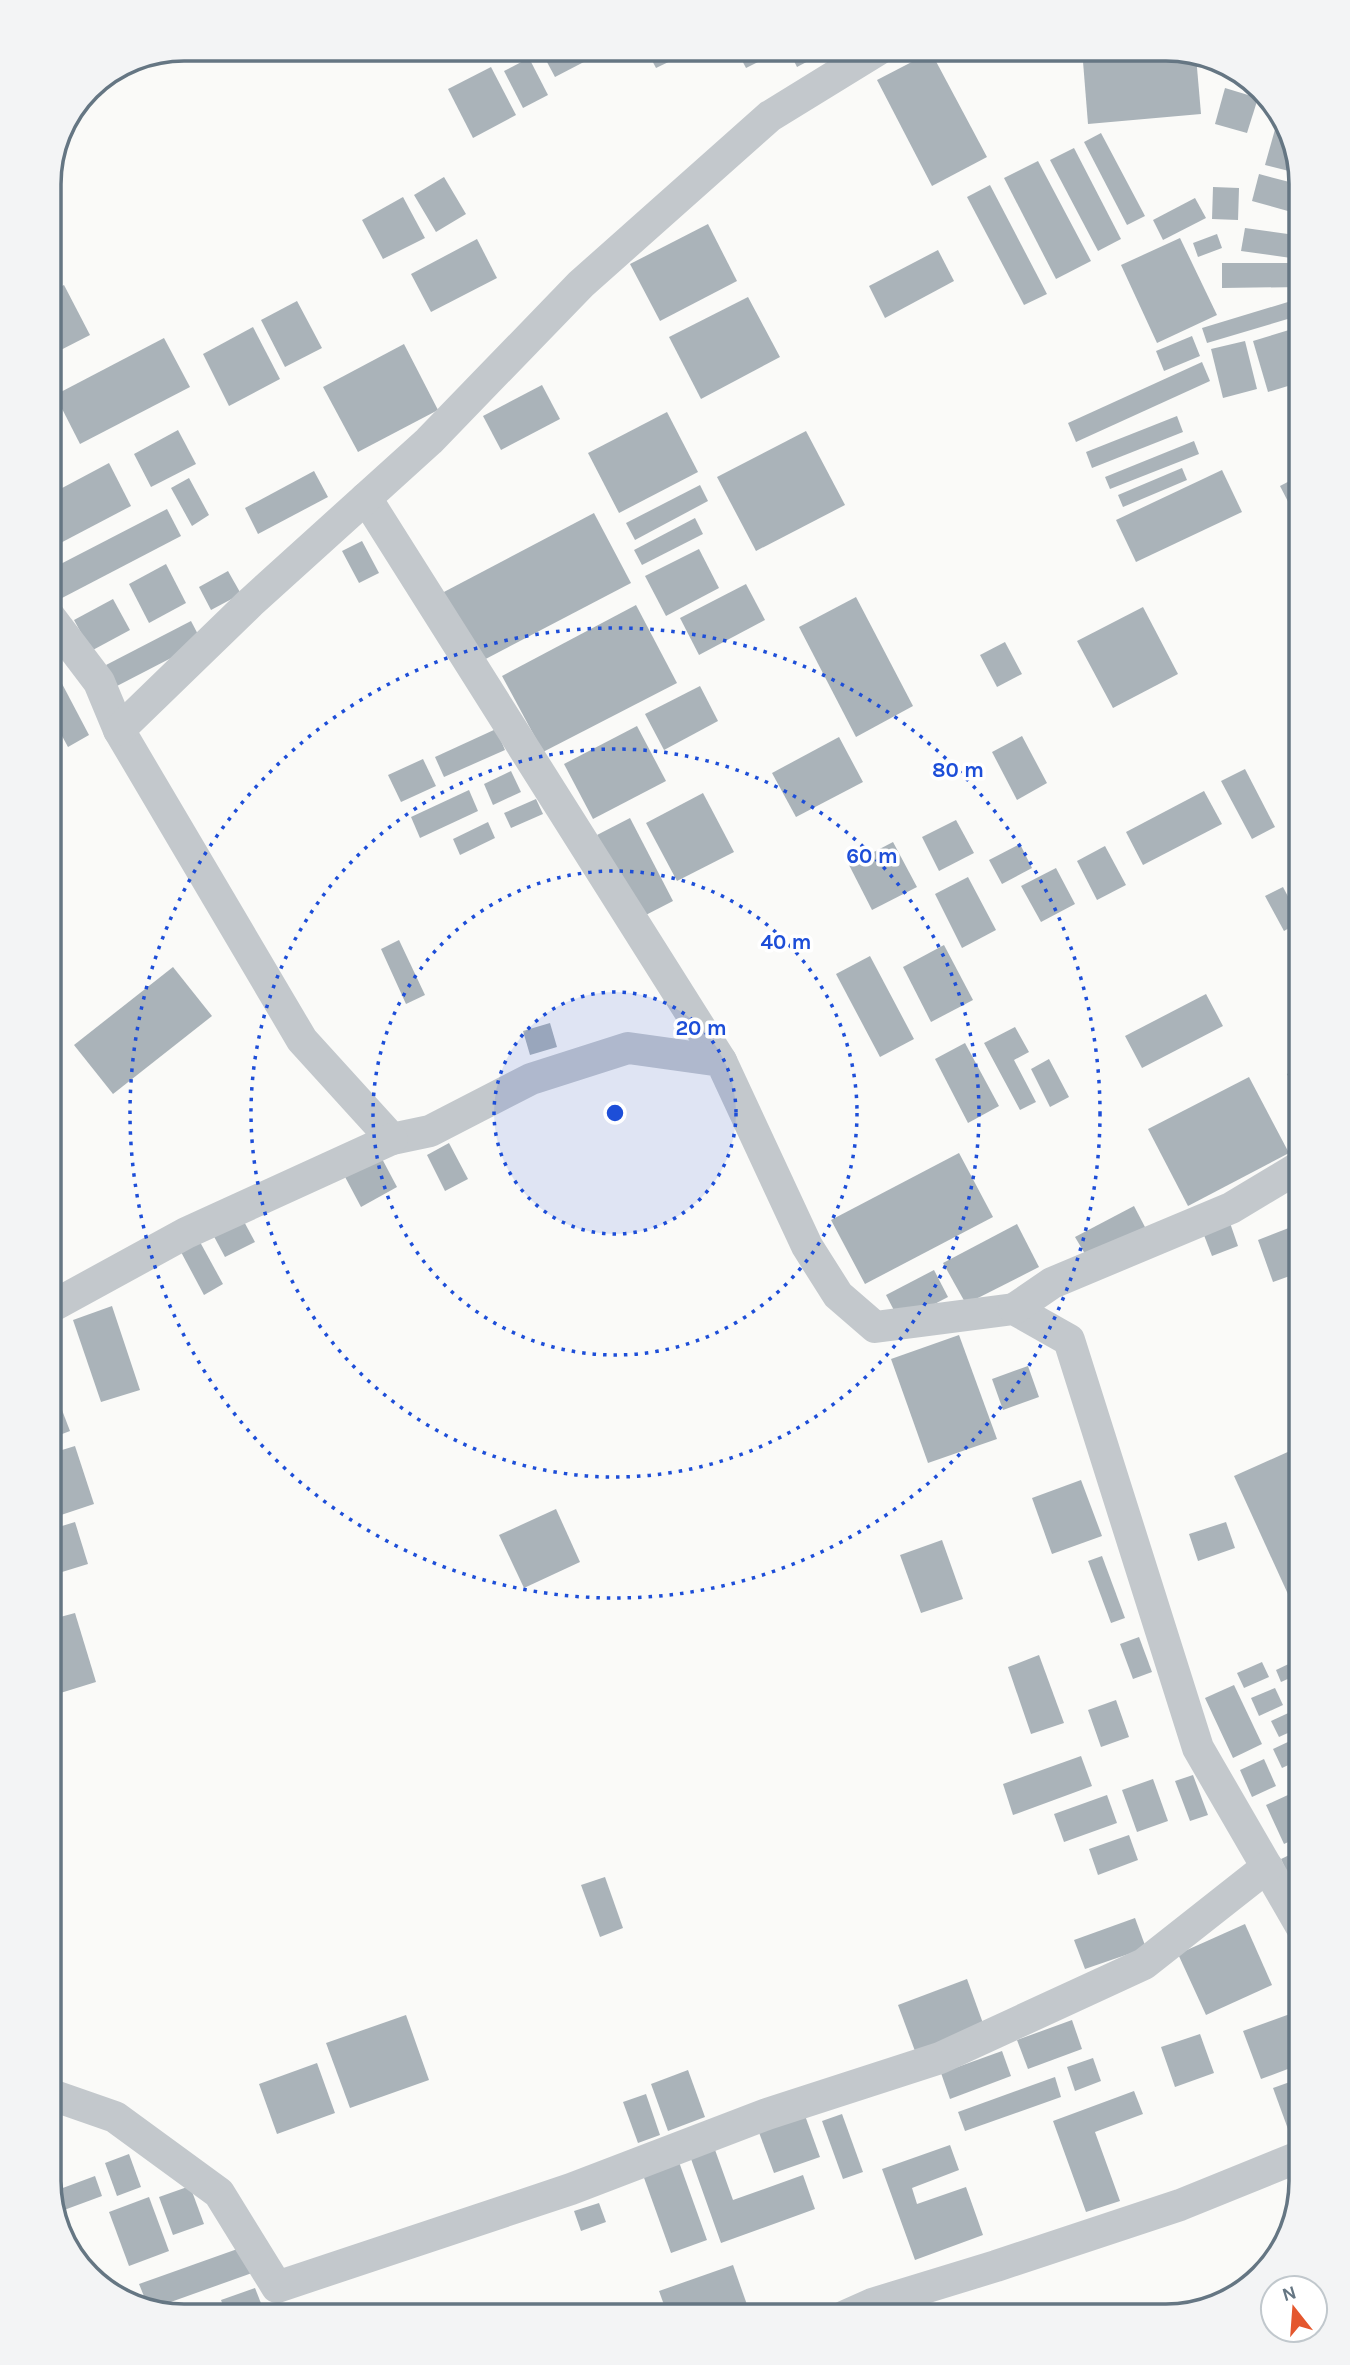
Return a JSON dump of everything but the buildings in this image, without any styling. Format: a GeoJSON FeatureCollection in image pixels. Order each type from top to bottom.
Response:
{"type":"FeatureCollection","features":[{"type":"Feature","properties":{"kind":"street"},"geometry":{"type":"LineString","coordinates":[[119,730],[250,603],[429,441],[581,285],[770,116],[858,62]]}},
{"type":"Feature","properties":{"kind":"street"},"geometry":{"type":"LineString","coordinates":[[366,498],[721,1060],[807,1246],[838,1295],[875,1327],[1014,1309],[1052,1283],[1231,1208],[1289,1173]]}},
{"type":"Feature","properties":{"kind":"street"},"geometry":{"type":"LineString","coordinates":[[62,633],[99,682],[119,730],[302,1040],[392,1139]]}},
{"type":"Feature","properties":{"kind":"street"},"geometry":{"type":"LineString","coordinates":[[61,1301],[186,1233],[392,1139],[430,1131],[531,1079],[628,1048],[721,1060]]}},
{"type":"Feature","properties":{"kind":"street"},"geometry":{"type":"LineString","coordinates":[[1014,1309],[1069,1340],[1198,1748],[1289,1905]]}},
{"type":"Feature","properties":{"kind":"street"},"geometry":{"type":"LineString","coordinates":[[61,2098],[115,2117],[219,2193],[277,2287],[570,2189],[766,2114],[940,2058],[1144,1964],[1267,1867]]}},
{"type":"Feature","properties":{"kind":"street"},"geometry":{"type":"LineString","coordinates":[[903,2304],[996,2266],[1180,2205],[1289,2161]]}}]}
